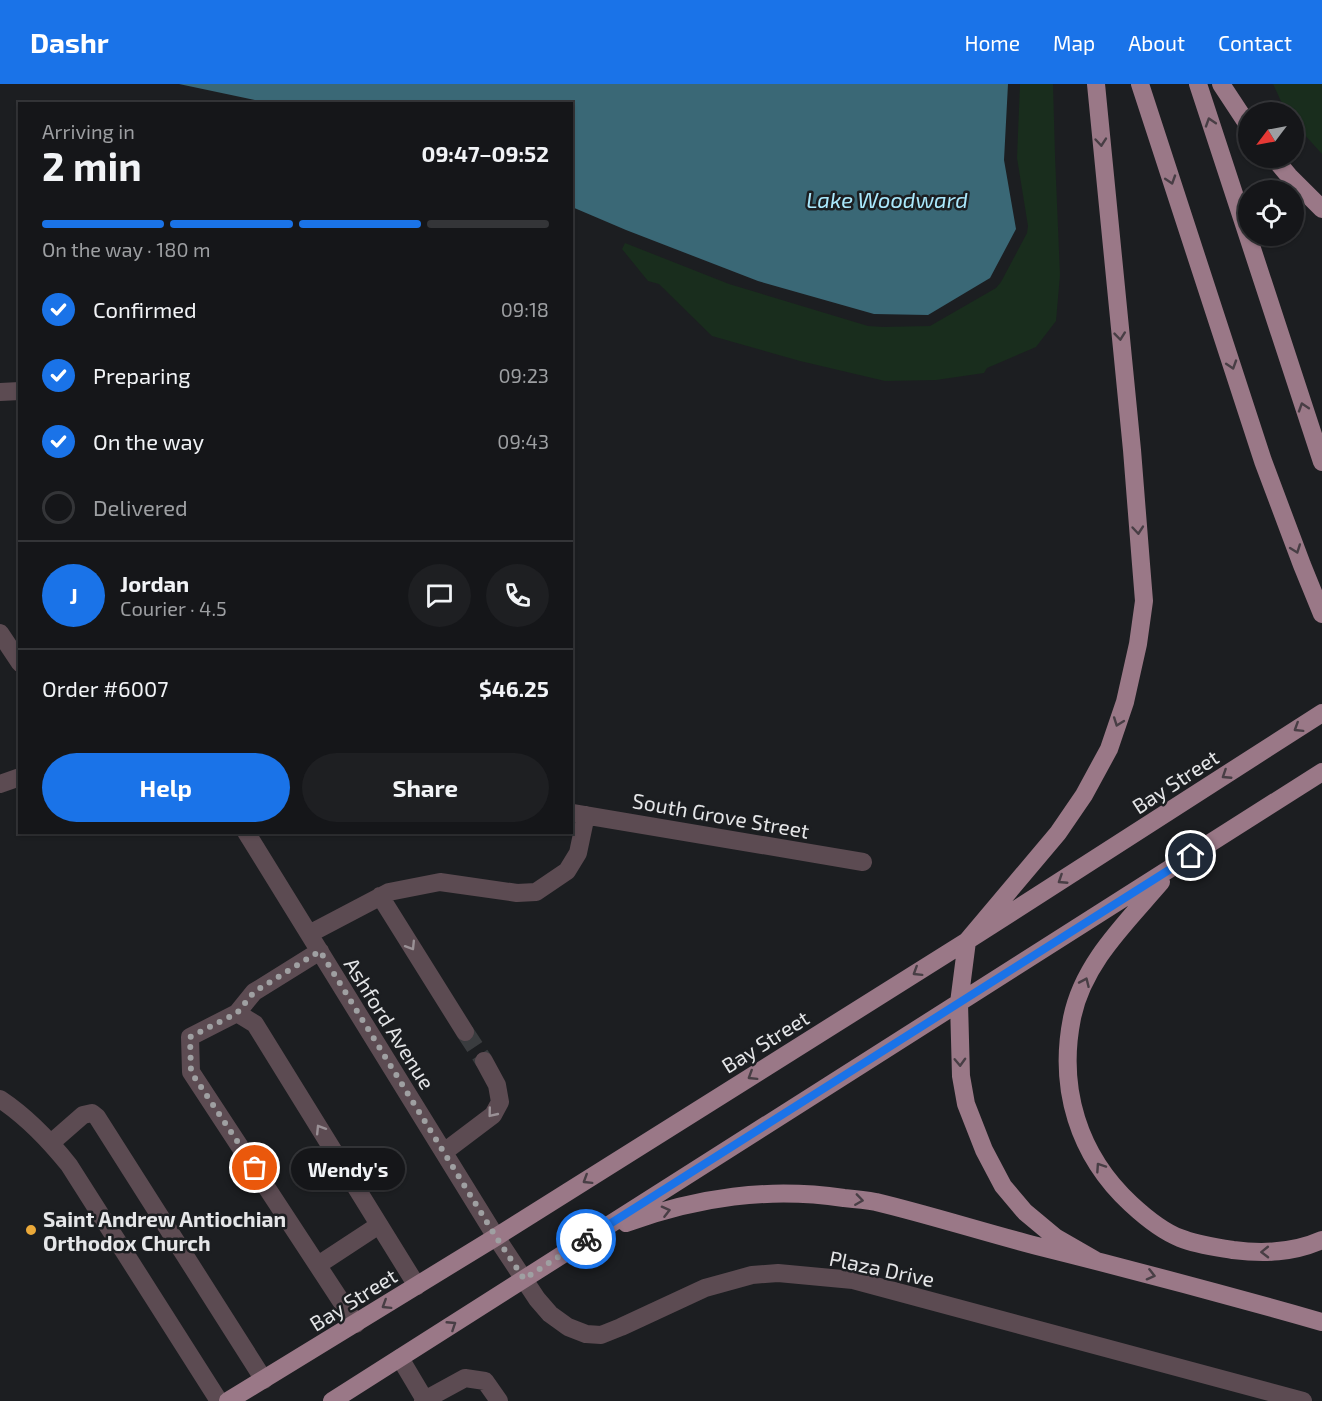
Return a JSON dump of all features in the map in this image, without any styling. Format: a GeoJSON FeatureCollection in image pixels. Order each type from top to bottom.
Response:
{"type":"FeatureCollection","features":[{"type":"Feature","properties":{"kind":"main road"},"geometry":{"type":"LineString","coordinates":[[1095,84],[1132,450],[1144,602],[1138,644],[1125,702],[1109,749],[1084,795],[1051,843],[967,941],[959,1003],[961,1076],[966,1104],[984,1150],[1003,1186],[1025,1212],[1055,1237],[1095,1260]]}},
{"type":"Feature","properties":{"kind":"main road"},"geometry":{"type":"LineString","coordinates":[[1140,84],[1263,461],[1322,614]]}},
{"type":"Feature","properties":{"kind":"main road"},"geometry":{"type":"LineString","coordinates":[[1198,84],[1322,462]]}},
{"type":"Feature","properties":{"kind":"main road"},"geometry":{"type":"LineString","coordinates":[[1221,84],[1238,110]]}},
{"type":"Feature","properties":{"kind":"main road"},"geometry":{"type":"LineString","coordinates":[[1282,168],[1322,209]]}},
{"type":"Feature","properties":{"kind":"main road","name":"Bay Street"},"geometry":{"type":"LineString","coordinates":[[228,1401],[496,1237],[967,941],[1322,713]]}},
{"type":"Feature","properties":{"kind":"main road"},"geometry":{"type":"LineString","coordinates":[[332,1401],[1322,772]]}},
{"type":"Feature","properties":{"kind":"main road"},"geometry":{"type":"LineString","coordinates":[[1173,868],[1103,951],[1085,981],[1072,1016],[1068,1048],[1069,1086],[1074,1114],[1083,1139],[1100,1169],[1122,1196],[1153,1223],[1178,1238],[1205,1246],[1250,1252],[1286,1251],[1322,1240]]}},
{"type":"Feature","properties":{"kind":"main road"},"geometry":{"type":"LineString","coordinates":[[591,1237],[651,1214],[727,1196],[766,1193],[823,1195],[874,1202],[1161,1277],[1322,1322]]}},
{"type":"Feature","properties":{"kind":"street"},"geometry":{"type":"LineString","coordinates":[[0,392],[18,391]]}},
{"type":"Feature","properties":{"kind":"street"},"geometry":{"type":"LineString","coordinates":[[0,633],[18,660]]}},
{"type":"Feature","properties":{"kind":"street"},"geometry":{"type":"LineString","coordinates":[[0,784],[18,778]]}},
{"type":"Feature","properties":{"kind":"street"},"geometry":{"type":"LineString","coordinates":[[309,934],[389,892],[440,882],[517,893],[536,892],[567,872],[579,853],[579,814]]}},
{"type":"Feature","properties":{"kind":"street","name":"South Grove Street"},"geometry":{"type":"LineString","coordinates":[[579,814],[863,862]]}},
{"type":"Feature","properties":{"kind":"street","name":"Ashford Avenue"},"geometry":{"type":"LineString","coordinates":[[247,834],[496,1237]]}},
{"type":"Feature","properties":{"kind":"street"},"geometry":{"type":"LineString","coordinates":[[380,896],[465,1032]]}},
{"type":"Feature","properties":{"kind":"street"},"geometry":{"type":"LineString","coordinates":[[320,951],[254,992],[237,1013],[190,1037],[191,1072],[356,1324]]}},
{"type":"Feature","properties":{"kind":"street"},"geometry":{"type":"LineString","coordinates":[[237,1013],[255,1024],[417,1286]]}},
{"type":"Feature","properties":{"kind":"street"},"geometry":{"type":"LineString","coordinates":[[444,1152],[493,1115],[501,1102],[497,1085],[484,1061]]}},
{"type":"Feature","properties":{"kind":"street"},"geometry":{"type":"LineString","coordinates":[[0,1099],[17,1111],[51,1143],[69,1165],[219,1401]]}},
{"type":"Feature","properties":{"kind":"street"},"geometry":{"type":"LineString","coordinates":[[51,1143],[83,1114],[92,1113],[97,1117],[264,1380]]}},
{"type":"Feature","properties":{"kind":"street"},"geometry":{"type":"LineString","coordinates":[[318,1265],[380,1225]]}},
{"type":"Feature","properties":{"kind":"street","name":"Plaza Drive"},"geometry":{"type":"LineString","coordinates":[[496,1237],[537,1299],[550,1314],[568,1328],[585,1334],[601,1335],[705,1288],[752,1275],[778,1273],[853,1280],[1303,1401]]}},
{"type":"Feature","properties":{"kind":"street"},"geometry":{"type":"LineString","coordinates":[[400,1358],[424,1400],[465,1378],[485,1381],[499,1401]]}},
{"type":"Feature","properties":{"kind":"green space"},"geometry":{"type":"Polygon","coordinates":[[[1020,84],[1053,84],[1060,275],[1056,321],[1036,347],[987,368],[984,373],[936,380],[885,381],[800,361],[712,336],[659,284],[648,281],[622,249],[625,243],[729,284],[868,326],[930,326],[996,288],[1027,233],[1028,226],[1017,158],[1020,84]]]}},
{"type":"Feature","properties":{"kind":"green space"},"geometry":{"type":"Polygon","coordinates":[[[1273,84],[1322,84],[1322,154],[1304,134],[1304,102],[1281,102],[1273,84]]]}},
{"type":"Feature","properties":{"kind":"water","name":"Lake Woodward"},"geometry":{"type":"Polygon","coordinates":[[[179,84],[1008,84],[1004,160],[1016,229],[990,278],[928,315],[874,314],[758,281],[573,207],[573,102],[264,102],[179,84]]]}},
{"type":"Feature","properties":{"kind":"tunnel"},"geometry":{"type":"LineString","coordinates":[[465,1032],[484,1061]]}},
{"type":"Feature","properties":{"kind":"way so far"},"geometry":{"type":"LineString","coordinates":[[255,1168],[191,1072],[190,1037],[237,1013],[254,992],[320,951],[524,1279],[586,1239]]}},
{"type":"Feature","properties":{"kind":"place","name":"Wendy's"},"geometry":{"type":"Point","coordinates":[255,1168]}},
{"type":"Feature","properties":{"kind":"place","name":"Saint Andrew Antiochian Orthodox Church"},"geometry":{"type":"Point","coordinates":[31,1230]}},
{"type":"Feature","properties":{"kind":"route"},"geometry":{"type":"LineString","coordinates":[[586,1239],[1191,856]]}}]}
